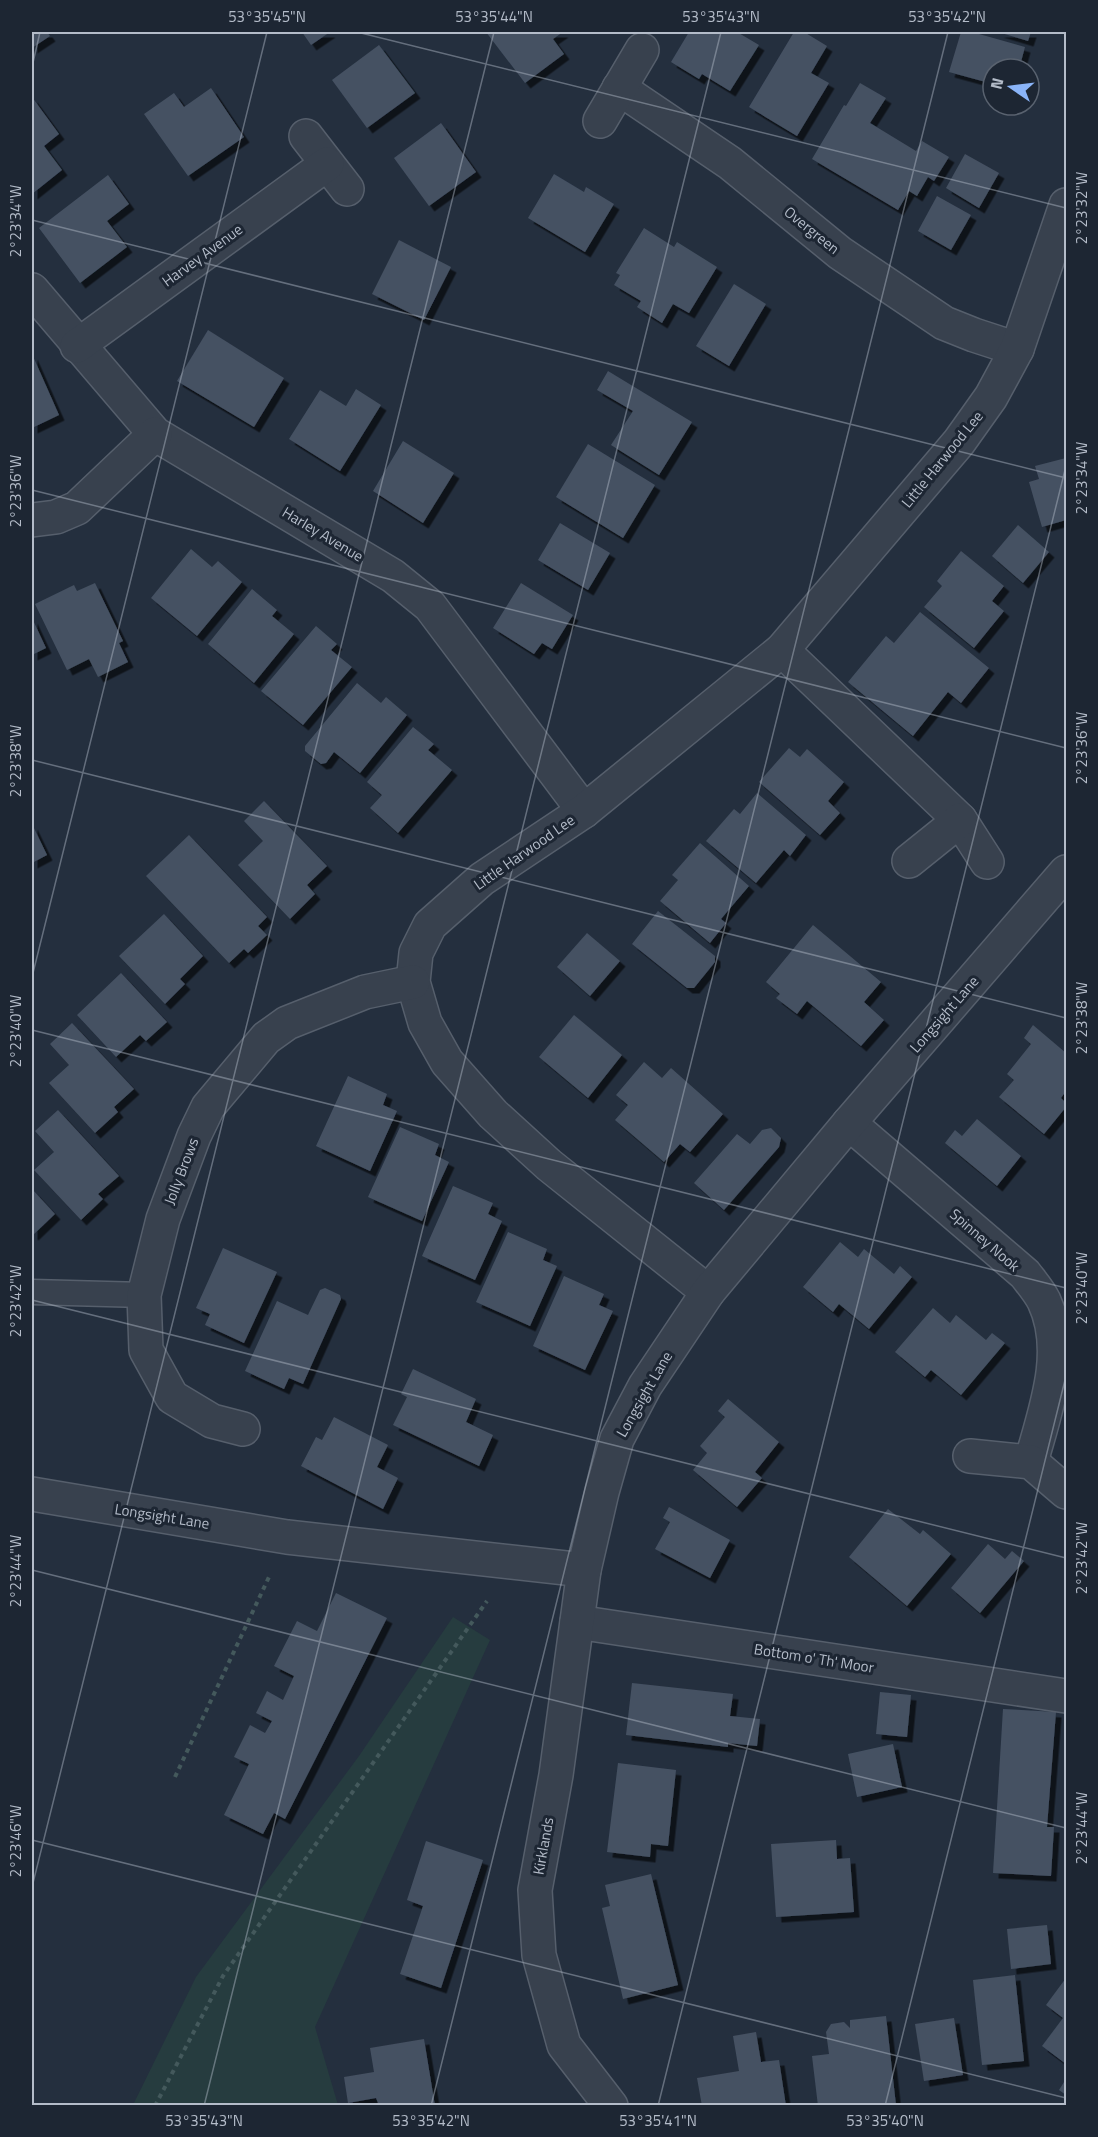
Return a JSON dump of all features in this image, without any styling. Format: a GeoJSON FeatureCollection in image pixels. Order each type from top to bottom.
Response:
{"type":"FeatureCollection","features":[{"type":"Feature","properties":{"kind":"street"},"geometry":{"type":"LineString","coordinates":[[600,121],[642,50]]}},
{"type":"Feature","properties":{"kind":"street","name":"Overgreen"},"geometry":{"type":"LineString","coordinates":[[619,88],[730,163],[840,253],[944,322],[1017,349]]}},
{"type":"Feature","properties":{"kind":"street","name":"Harvey Avenue"},"geometry":{"type":"LineString","coordinates":[[77,346],[337,176],[306,136]]}},
{"type":"Feature","properties":{"kind":"street","name":"Little Harwood Lee"},"geometry":{"type":"LineString","coordinates":[[708,1292],[549,1165],[493,1114],[447,1062],[425,1023],[413,982],[416,953],[430,925],[482,879],[584,811],[782,650],[959,442],[991,397],[1017,349],[1066,205]]}},
{"type":"Feature","properties":{"kind":"street","name":"Harley Avenue"},"geometry":{"type":"LineString","coordinates":[[32,290],[77,346],[155,434],[393,576],[430,606],[584,811]]}},
{"type":"Feature","properties":{"kind":"street"},"geometry":{"type":"LineString","coordinates":[[32,520],[56,517],[77,508],[155,434]]}},
{"type":"Feature","properties":{"kind":"street"},"geometry":{"type":"LineString","coordinates":[[782,650],[960,820],[987,862]]}},
{"type":"Feature","properties":{"kind":"street"},"geometry":{"type":"LineString","coordinates":[[909,861],[960,820]]}},
{"type":"Feature","properties":{"kind":"street","name":"Longsight Lane"},"geometry":{"type":"LineString","coordinates":[[32,1494],[287,1537],[584,1570],[617,1439],[645,1386],[708,1292],[849,1123],[1066,872]]}},
{"type":"Feature","properties":{"kind":"street","name":"Jolly Brows"},"geometry":{"type":"LineString","coordinates":[[243,1429],[212,1421],[172,1397],[146,1350],[144,1295],[163,1219],[198,1126],[208,1107],[266,1038],[287,1023],[365,992],[413,982]]}},
{"type":"Feature","properties":{"kind":"street","name":"Spinney Nook"},"geometry":{"type":"LineString","coordinates":[[849,1123],[1025,1274],[1043,1300],[1052,1327],[1054,1362],[1051,1392],[1031,1462]]}},
{"type":"Feature","properties":{"kind":"street"},"geometry":{"type":"LineString","coordinates":[[970,1456],[1031,1462],[1066,1492]]}},
{"type":"Feature","properties":{"kind":"street","name":"Kirklands"},"geometry":{"type":"LineString","coordinates":[[584,1570],[556,1775],[535,1890],[539,1955],[564,2045],[611,2106]]}},
{"type":"Feature","properties":{"kind":"street","name":"Bottom o' Th' Moor"},"geometry":{"type":"LineString","coordinates":[[578,1622],[1057,1689]]}},
{"type":"Feature","properties":{"kind":"lane"},"geometry":{"type":"LineString","coordinates":[[32,1292],[144,1295]]}},
{"type":"Feature","properties":{"kind":"path"},"geometry":{"type":"LineString","coordinates":[[175,1777],[287,1537]]}},
{"type":"Feature","properties":{"kind":"path"},"geometry":{"type":"LineString","coordinates":[[154,2106],[223,1976],[494,1591],[501,1560]]}},
{"type":"Feature","properties":{"kind":"green space"},"geometry":{"type":"Polygon","coordinates":[[[453,1617],[490,1640],[315,2027],[338,2105],[133,2105],[196,1977],[359,1756],[453,1617]]]}},
{"type":"Feature","properties":{"kind":"building"},"geometry":{"type":"Polygon","coordinates":[[[32,32],[47,32],[50,36],[32,48],[32,32]]]}},
{"type":"Feature","properties":{"kind":"building"},"geometry":{"type":"Polygon","coordinates":[[[302,32],[330,32],[311,45],[302,32]]]}},
{"type":"Feature","properties":{"kind":"building"},"geometry":{"type":"Polygon","coordinates":[[[486,32],[563,32],[553,39],[564,54],[525,83],[486,32]]]}},
{"type":"Feature","properties":{"kind":"building"},"geometry":{"type":"Polygon","coordinates":[[[689,32],[737,32],[759,45],[730,91],[702,74],[699,79],[671,62],[689,32]]]}},
{"type":"Feature","properties":{"kind":"building"},"geometry":{"type":"Polygon","coordinates":[[[794,32],[804,32],[827,46],[811,73],[829,83],[797,136],[749,107],[794,32]]]}},
{"type":"Feature","properties":{"kind":"building"},"geometry":{"type":"Polygon","coordinates":[[[961,32],[972,32],[1025,47],[1022,57],[981,57],[981,81],[949,72],[961,32]]]}},
{"type":"Feature","properties":{"kind":"building"},"geometry":{"type":"Polygon","coordinates":[[[998,32],[1031,32],[1028,41],[998,32]]]}},
{"type":"Feature","properties":{"kind":"building"},"geometry":{"type":"Polygon","coordinates":[[[379,45],[415,93],[367,128],[332,80],[379,45]]]}},
{"type":"Feature","properties":{"kind":"building"},"geometry":{"type":"Polygon","coordinates":[[[860,83],[886,98],[870,123],[916,151],[922,141],[949,157],[934,181],[928,177],[917,196],[909,191],[898,210],[812,159],[860,83]]]}},
{"type":"Feature","properties":{"kind":"building"},"geometry":{"type":"Polygon","coordinates":[[[211,88],[244,137],[188,176],[144,114],[174,93],[184,107],[211,88]]]}},
{"type":"Feature","properties":{"kind":"building"},"geometry":{"type":"Polygon","coordinates":[[[32,97],[59,134],[44,146],[62,170],[32,194],[32,97]]]}},
{"type":"Feature","properties":{"kind":"building"},"geometry":{"type":"Polygon","coordinates":[[[441,123],[476,172],[429,206],[394,158],[441,123]]]}},
{"type":"Feature","properties":{"kind":"building"},"geometry":{"type":"Polygon","coordinates":[[[965,154],[999,173],[979,208],[946,188],[965,154]]]}},
{"type":"Feature","properties":{"kind":"building"},"geometry":{"type":"Polygon","coordinates":[[[554,174],[584,192],[586,187],[614,204],[585,252],[528,218],[554,174]]]}},
{"type":"Feature","properties":{"kind":"building"},"geometry":{"type":"Polygon","coordinates":[[[108,175],[129,204],[107,221],[127,247],[80,283],[39,228],[108,175]]]}},
{"type":"Feature","properties":{"kind":"building"},"geometry":{"type":"Polygon","coordinates":[[[937,196],[971,215],[951,250],[918,231],[937,196]]]}},
{"type":"Feature","properties":{"kind":"building"},"geometry":{"type":"Polygon","coordinates":[[[644,228],[674,247],[677,242],[717,267],[689,313],[673,304],[662,323],[637,307],[641,301],[614,285],[620,275],[616,273],[644,228]]]}},
{"type":"Feature","properties":{"kind":"building"},"geometry":{"type":"Polygon","coordinates":[[[399,240],[451,267],[424,320],[372,294],[399,240]]]}},
{"type":"Feature","properties":{"kind":"building"},"geometry":{"type":"Polygon","coordinates":[[[734,284],[766,304],[729,366],[696,346],[734,284]]]}},
{"type":"Feature","properties":{"kind":"building"},"geometry":{"type":"Polygon","coordinates":[[[208,330],[284,378],[254,427],[177,381],[208,330]]]}},
{"type":"Feature","properties":{"kind":"building"},"geometry":{"type":"Polygon","coordinates":[[[32,354],[59,415],[32,428],[32,354]]]}},
{"type":"Feature","properties":{"kind":"building"},"geometry":{"type":"Polygon","coordinates":[[[608,371],[692,422],[659,475],[611,445],[633,411],[597,390],[608,371]]]}},
{"type":"Feature","properties":{"kind":"building"},"geometry":{"type":"Polygon","coordinates":[[[356,389],[381,405],[340,471],[289,439],[320,390],[346,406],[356,389]]]}},
{"type":"Feature","properties":{"kind":"building"},"geometry":{"type":"Polygon","coordinates":[[[403,441],[454,473],[423,523],[373,491],[403,441]]]}},
{"type":"Feature","properties":{"kind":"building"},"geometry":{"type":"Polygon","coordinates":[[[588,444],[655,485],[623,538],[556,497],[588,444]]]}},
{"type":"Feature","properties":{"kind":"building"},"geometry":{"type":"Polygon","coordinates":[[[1066,458],[1066,520],[1042,527],[1029,482],[1039,479],[1035,466],[1066,458]]]}},
{"type":"Feature","properties":{"kind":"building"},"geometry":{"type":"Polygon","coordinates":[[[560,523],[610,553],[588,590],[538,560],[560,523]]]}},
{"type":"Feature","properties":{"kind":"building"},"geometry":{"type":"Polygon","coordinates":[[[1018,525],[1049,552],[1023,583],[992,556],[1018,525]]]}},
{"type":"Feature","properties":{"kind":"building"},"geometry":{"type":"Polygon","coordinates":[[[191,549],[212,567],[218,561],[242,582],[197,636],[151,598],[191,549]]]}},
{"type":"Feature","properties":{"kind":"building"},"geometry":{"type":"Polygon","coordinates":[[[961,551],[1004,586],[992,601],[1004,611],[974,648],[924,607],[942,586],[937,581],[961,551]]]}},
{"type":"Feature","properties":{"kind":"building"},"geometry":{"type":"Polygon","coordinates":[[[95,583],[123,641],[119,643],[128,662],[98,677],[89,659],[67,670],[35,604],[74,585],[77,591],[95,583]]]}},
{"type":"Feature","properties":{"kind":"building"},"geometry":{"type":"Polygon","coordinates":[[[521,583],[573,615],[552,649],[542,643],[534,654],[493,628],[521,583]]]}},
{"type":"Feature","properties":{"kind":"building"},"geometry":{"type":"Polygon","coordinates":[[[252,589],[277,610],[272,616],[294,634],[254,683],[208,644],[252,589]]]}},
{"type":"Feature","properties":{"kind":"building"},"geometry":{"type":"Polygon","coordinates":[[[920,612],[989,668],[961,703],[948,692],[913,736],[848,682],[886,636],[894,643],[920,612]]]}},
{"type":"Feature","properties":{"kind":"building"},"geometry":{"type":"Polygon","coordinates":[[[32,618],[46,648],[32,655],[32,618]]]}},
{"type":"Feature","properties":{"kind":"building"},"geometry":{"type":"Polygon","coordinates":[[[316,626],[337,644],[331,650],[352,667],[303,725],[261,691],[316,626]]]}},
{"type":"Feature","properties":{"kind":"building"},"geometry":{"type":"Polygon","coordinates":[[[357,683],[381,703],[386,697],[407,715],[360,773],[334,752],[326,763],[321,764],[305,751],[305,746],[357,683]]]}},
{"type":"Feature","properties":{"kind":"building"},"geometry":{"type":"Polygon","coordinates":[[[413,727],[434,744],[428,750],[452,770],[398,833],[370,808],[382,795],[367,782],[413,727]]]}},
{"type":"Feature","properties":{"kind":"building"},"geometry":{"type":"Polygon","coordinates":[[[789,748],[800,757],[807,749],[844,782],[828,801],[840,813],[820,835],[759,782],[789,748]]]}},
{"type":"Feature","properties":{"kind":"building"},"geometry":{"type":"Polygon","coordinates":[[[757,793],[806,835],[790,856],[784,850],[756,883],[706,841],[734,809],[740,814],[757,793]]]}},
{"type":"Feature","properties":{"kind":"building"},"geometry":{"type":"Polygon","coordinates":[[[264,801],[327,866],[307,885],[315,894],[290,919],[238,865],[263,841],[244,821],[264,801]]]}},
{"type":"Feature","properties":{"kind":"building"},"geometry":{"type":"Polygon","coordinates":[[[32,824],[47,855],[32,863],[32,824]]]}},
{"type":"Feature","properties":{"kind":"building"},"geometry":{"type":"Polygon","coordinates":[[[189,835],[267,917],[258,926],[267,935],[248,953],[244,949],[229,963],[146,876],[189,835]]]}},
{"type":"Feature","properties":{"kind":"building"},"geometry":{"type":"Polygon","coordinates":[[[700,843],[749,886],[721,919],[726,923],[710,943],[660,901],[678,880],[672,875],[700,843]]]}},
{"type":"Feature","properties":{"kind":"building"},"geometry":{"type":"Polygon","coordinates":[[[658,911],[715,956],[715,962],[694,988],[687,988],[632,944],[658,911]]]}},
{"type":"Feature","properties":{"kind":"building"},"geometry":{"type":"Polygon","coordinates":[[[164,914],[203,956],[180,979],[185,984],[165,1004],[119,956],[164,914]]]}},
{"type":"Feature","properties":{"kind":"building"},"geometry":{"type":"Polygon","coordinates":[[[813,925],[881,982],[864,1002],[884,1020],[861,1046],[807,1001],[797,1014],[776,998],[780,994],[766,982],[813,925]]]}},
{"type":"Feature","properties":{"kind":"building"},"geometry":{"type":"Polygon","coordinates":[[[587,933],[620,961],[590,996],[557,967],[587,933]]]}},
{"type":"Feature","properties":{"kind":"building"},"geometry":{"type":"Polygon","coordinates":[[[121,973],[167,1022],[146,1041],[140,1035],[116,1057],[77,1015],[121,973]]]}},
{"type":"Feature","properties":{"kind":"building"},"geometry":{"type":"Polygon","coordinates":[[[574,1015],[622,1055],[588,1098],[539,1057],[574,1015]]]}},
{"type":"Feature","properties":{"kind":"building"},"geometry":{"type":"Polygon","coordinates":[[[72,1023],[134,1089],[114,1107],[118,1112],[95,1133],[49,1083],[69,1065],[50,1044],[72,1023]]]}},
{"type":"Feature","properties":{"kind":"building"},"geometry":{"type":"Polygon","coordinates":[[[1033,1025],[1066,1053],[1066,1091],[1061,1098],[1066,1103],[1066,1107],[1044,1134],[999,1097],[1014,1080],[1007,1074],[1031,1044],[1024,1038],[1033,1025]]]}},
{"type":"Feature","properties":{"kind":"building"},"geometry":{"type":"Polygon","coordinates":[[[644,1062],[662,1078],[671,1068],[723,1114],[690,1152],[680,1144],[664,1162],[615,1120],[628,1105],[616,1095],[644,1062]]]}},
{"type":"Feature","properties":{"kind":"building"},"geometry":{"type":"Polygon","coordinates":[[[348,1076],[387,1094],[383,1105],[397,1111],[370,1171],[316,1146],[348,1076]]]}},
{"type":"Feature","properties":{"kind":"building"},"geometry":{"type":"Polygon","coordinates":[[[58,1110],[119,1176],[98,1194],[103,1199],[81,1220],[34,1170],[54,1152],[35,1131],[58,1110]]]}},
{"type":"Feature","properties":{"kind":"building"},"geometry":{"type":"Polygon","coordinates":[[[977,1119],[1021,1156],[997,1186],[945,1143],[955,1130],[962,1136],[977,1119]]]}},
{"type":"Feature","properties":{"kind":"building"},"geometry":{"type":"Polygon","coordinates":[[[400,1127],[439,1144],[435,1155],[449,1162],[422,1221],[368,1197],[400,1127]]]}},
{"type":"Feature","properties":{"kind":"building"},"geometry":{"type":"Polygon","coordinates":[[[771,1128],[781,1138],[779,1147],[724,1210],[694,1183],[737,1134],[750,1144],[762,1130],[771,1128]]]}},
{"type":"Feature","properties":{"kind":"building"},"geometry":{"type":"Polygon","coordinates":[[[453,1186],[493,1203],[488,1214],[502,1221],[475,1280],[422,1256],[453,1186]]]}},
{"type":"Feature","properties":{"kind":"building"},"geometry":{"type":"Polygon","coordinates":[[[32,1189],[55,1214],[33,1235],[32,1234],[32,1189]]]}},
{"type":"Feature","properties":{"kind":"building"},"geometry":{"type":"Polygon","coordinates":[[[508,1232],[547,1249],[543,1260],[557,1266],[530,1326],[476,1302],[508,1232]]]}},
{"type":"Feature","properties":{"kind":"building"},"geometry":{"type":"Polygon","coordinates":[[[840,1242],[858,1257],[864,1249],[894,1274],[900,1266],[912,1277],[869,1329],[839,1304],[833,1312],[803,1287],[840,1242]]]}},
{"type":"Feature","properties":{"kind":"building"},"geometry":{"type":"Polygon","coordinates":[[[223,1248],[277,1272],[244,1343],[205,1325],[210,1314],[196,1308],[223,1248]]]}},
{"type":"Feature","properties":{"kind":"building"},"geometry":{"type":"Polygon","coordinates":[[[564,1276],[604,1294],[599,1305],[613,1311],[585,1370],[533,1346],[564,1276]]]}},
{"type":"Feature","properties":{"kind":"building"},"geometry":{"type":"Polygon","coordinates":[[[325,1288],[340,1295],[341,1299],[303,1384],[289,1378],[284,1389],[245,1371],[277,1301],[308,1315],[320,1290],[325,1288]]]}},
{"type":"Feature","properties":{"kind":"building"},"geometry":{"type":"Polygon","coordinates":[[[933,1308],[950,1323],[956,1315],[986,1340],[992,1333],[1005,1343],[961,1395],[931,1370],[925,1377],[895,1352],[933,1308]]]}},
{"type":"Feature","properties":{"kind":"building"},"geometry":{"type":"Polygon","coordinates":[[[413,1369],[476,1399],[466,1422],[493,1435],[479,1466],[393,1425],[407,1397],[401,1394],[413,1369]]]}},
{"type":"Feature","properties":{"kind":"building"},"geometry":{"type":"Polygon","coordinates":[[[728,1399],[779,1442],[755,1472],[762,1478],[737,1507],[693,1470],[707,1453],[700,1446],[725,1417],[718,1411],[728,1399]]]}},
{"type":"Feature","properties":{"kind":"building"},"geometry":{"type":"Polygon","coordinates":[[[334,1417],[388,1445],[377,1467],[398,1478],[383,1509],[301,1466],[316,1437],[322,1440],[334,1417]]]}},
{"type":"Feature","properties":{"kind":"building"},"geometry":{"type":"Polygon","coordinates":[[[669,1507],[730,1540],[710,1578],[655,1549],[670,1522],[663,1518],[669,1507]]]}},
{"type":"Feature","properties":{"kind":"building"},"geometry":{"type":"Polygon","coordinates":[[[888,1509],[920,1534],[923,1530],[951,1554],[907,1606],[849,1557],[888,1509]]]}},
{"type":"Feature","properties":{"kind":"building"},"geometry":{"type":"Polygon","coordinates":[[[988,1544],[1005,1559],[1012,1551],[1024,1561],[980,1613],[951,1588],[988,1544]]]}},
{"type":"Feature","properties":{"kind":"building"},"geometry":{"type":"Polygon","coordinates":[[[336,1593],[387,1618],[285,1819],[274,1813],[263,1834],[224,1815],[249,1764],[234,1757],[250,1725],[265,1733],[272,1721],[256,1713],[267,1691],[283,1700],[294,1676],[274,1666],[297,1621],[317,1631],[336,1593]]]}},
{"type":"Feature","properties":{"kind":"building"},"geometry":{"type":"Polygon","coordinates":[[[632,1683],[733,1694],[730,1716],[760,1719],[757,1746],[728,1743],[728,1747],[626,1735],[632,1683]]]}},
{"type":"Feature","properties":{"kind":"building"},"geometry":{"type":"Polygon","coordinates":[[[880,1692],[911,1695],[907,1737],[876,1734],[880,1692]]]}},
{"type":"Feature","properties":{"kind":"building"},"geometry":{"type":"Polygon","coordinates":[[[1003,1709],[1056,1712],[1047,1827],[1054,1827],[1051,1876],[993,1873],[1003,1709]]]}},
{"type":"Feature","properties":{"kind":"building"},"geometry":{"type":"Polygon","coordinates":[[[893,1744],[902,1787],[857,1797],[848,1754],[893,1744]]]}},
{"type":"Feature","properties":{"kind":"building"},"geometry":{"type":"Polygon","coordinates":[[[618,1763],[676,1770],[668,1846],[651,1844],[650,1857],[607,1852],[618,1763]]]}},
{"type":"Feature","properties":{"kind":"building"},"geometry":{"type":"Polygon","coordinates":[[[836,1840],[837,1859],[850,1858],[854,1912],[776,1917],[771,1844],[836,1840]]]}},
{"type":"Feature","properties":{"kind":"building"},"geometry":{"type":"Polygon","coordinates":[[[426,1841],[483,1860],[441,1988],[400,1974],[423,1906],[407,1900],[426,1841]]]}},
{"type":"Feature","properties":{"kind":"building"},"geometry":{"type":"Polygon","coordinates":[[[651,1874],[678,1985],[623,1999],[602,1908],[610,1906],[605,1885],[651,1874]]]}},
{"type":"Feature","properties":{"kind":"building"},"geometry":{"type":"Polygon","coordinates":[[[1047,1925],[1051,1964],[1011,1969],[1007,1929],[1047,1925]]]}},
{"type":"Feature","properties":{"kind":"building"},"geometry":{"type":"Polygon","coordinates":[[[1015,1975],[1024,2061],[982,2065],[973,1980],[1015,1975]]]}},
{"type":"Feature","properties":{"kind":"building"},"geometry":{"type":"Polygon","coordinates":[[[1066,1978],[1066,2064],[1042,2046],[1063,2018],[1046,2005],[1066,1978]]]}},
{"type":"Feature","properties":{"kind":"building"},"geometry":{"type":"Polygon","coordinates":[[[886,2016],[896,2105],[818,2106],[812,2056],[829,2054],[826,2032],[831,2024],[844,2022],[850,2028],[850,2020],[886,2016]]]}},
{"type":"Feature","properties":{"kind":"building"},"geometry":{"type":"Polygon","coordinates":[[[954,2018],[963,2075],[924,2081],[915,2024],[954,2018]]]}},
{"type":"Feature","properties":{"kind":"building"},"geometry":{"type":"Polygon","coordinates":[[[756,2032],[761,2062],[779,2060],[786,2106],[702,2106],[697,2078],[739,2071],[733,2036],[756,2032]]]}},
{"type":"Feature","properties":{"kind":"building"},"geometry":{"type":"Polygon","coordinates":[[[424,2039],[435,2106],[369,2106],[378,2103],[376,2098],[348,2103],[344,2077],[374,2072],[370,2048],[424,2039]]]}},
{"type":"Feature","properties":{"kind":"building"},"geometry":{"type":"Polygon","coordinates":[[[1066,2079],[1066,2095],[1059,2090],[1066,2079]]]}}]}
